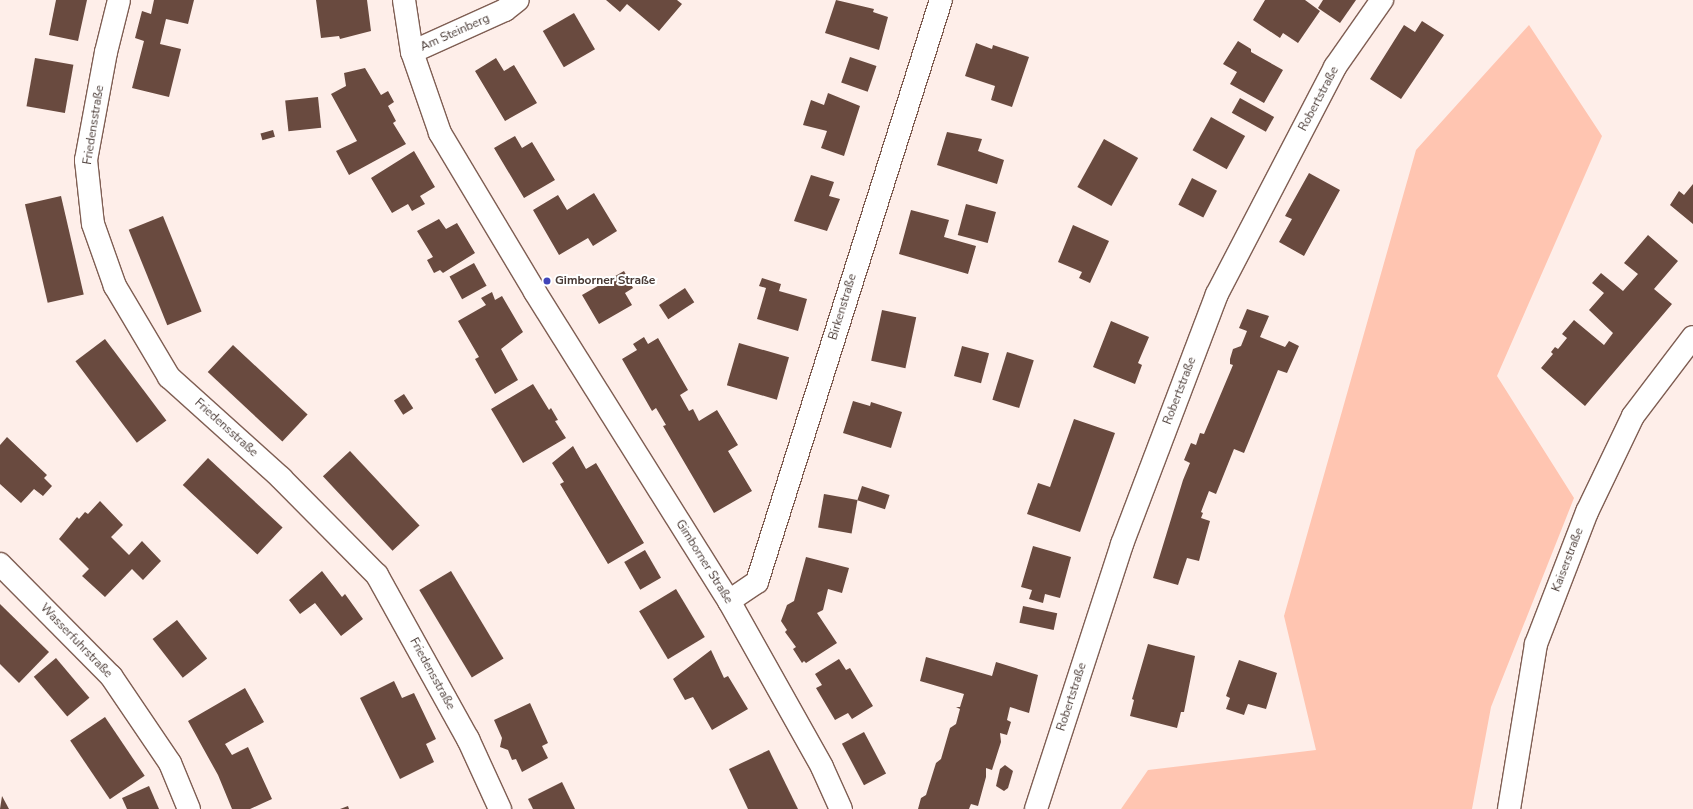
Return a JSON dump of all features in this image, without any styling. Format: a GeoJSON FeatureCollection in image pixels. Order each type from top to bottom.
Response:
{"type":"FeatureCollection","features":[{"type":"Feature","properties":{"kind":"street","name":"Friedensstraße"},"geometry":{"type":"LineString","coordinates":[[119,0],[106,52],[86,160],[93,224],[115,286],[169,377],[281,478],[377,575],[468,739],[500,809]]}},
{"type":"Feature","properties":{"kind":"street","name":"Gimborner Straße"},"geometry":{"type":"LineString","coordinates":[[404,0],[412,52],[440,133],[539,299],[729,601],[822,767],[841,809]]}},
{"type":"Feature","properties":{"kind":"street","name":"Am Steinberg"},"geometry":{"type":"LineString","coordinates":[[412,52],[505,10],[518,0]]}},
{"type":"Feature","properties":{"kind":"street","name":"Birkenstraße"},"geometry":{"type":"LineString","coordinates":[[729,601],[756,582],[941,0]]}},
{"type":"Feature","properties":{"kind":"street","name":"Robertstraße"},"geometry":{"type":"LineString","coordinates":[[1036,809],[1122,544],[1217,294],[1335,67],[1382,0]]}},
{"type":"Feature","properties":{"kind":"street","name":"Kaiserstraße"},"geometry":{"type":"LineString","coordinates":[[1509,809],[1536,644],[1587,512],[1633,416],[1693,337]]}},
{"type":"Feature","properties":{"kind":"street","name":"Wasserfuhrstraße"},"geometry":{"type":"LineString","coordinates":[[0,564],[111,676],[170,763],[189,809]]}},
{"type":"Feature","properties":{"kind":"shaded area"},"geometry":{"type":"Polygon","coordinates":[[[1529,25],[1602,136],[1497,376],[1574,498],[1491,707],[1472,809],[1121,809],[1148,770],[1316,750],[1284,616],[1416,150],[1529,25]]]}},
{"type":"Feature","properties":{"kind":"building"},"geometry":{"type":"Polygon","coordinates":[[[56,0],[87,0],[78,41],[49,35],[56,0]]]}},
{"type":"Feature","properties":{"kind":"building"},"geometry":{"type":"Polygon","coordinates":[[[154,0],[194,0],[188,24],[166,19],[160,44],[181,49],[169,97],[132,88],[144,41],[135,38],[142,11],[151,14],[154,0]]]}},
{"type":"Feature","properties":{"kind":"building"},"geometry":{"type":"Polygon","coordinates":[[[316,0],[367,0],[371,31],[340,39],[339,36],[321,38],[316,0]]]}},
{"type":"Feature","properties":{"kind":"building"},"geometry":{"type":"Polygon","coordinates":[[[606,0],[677,0],[682,4],[659,31],[627,4],[620,12],[606,0]]]}},
{"type":"Feature","properties":{"kind":"building"},"geometry":{"type":"Polygon","coordinates":[[[836,0],[874,9],[873,12],[888,17],[879,50],[825,33],[836,0]]]}},
{"type":"Feature","properties":{"kind":"building"},"geometry":{"type":"Polygon","coordinates":[[[1265,0],[1305,0],[1320,11],[1298,43],[1283,33],[1280,38],[1253,20],[1265,0]]]}},
{"type":"Feature","properties":{"kind":"building"},"geometry":{"type":"Polygon","coordinates":[[[1323,0],[1356,0],[1340,23],[1318,8],[1323,0]]]}},
{"type":"Feature","properties":{"kind":"building"},"geometry":{"type":"Polygon","coordinates":[[[574,13],[595,49],[564,67],[543,31],[574,13]]]}},
{"type":"Feature","properties":{"kind":"building"},"geometry":{"type":"Polygon","coordinates":[[[1422,21],[1444,35],[1401,99],[1370,79],[1404,25],[1415,32],[1422,21]]]}},
{"type":"Feature","properties":{"kind":"building"},"geometry":{"type":"Polygon","coordinates":[[[1238,41],[1251,49],[1251,52],[1283,70],[1264,103],[1230,84],[1237,72],[1223,64],[1238,41]]]}},
{"type":"Feature","properties":{"kind":"building"},"geometry":{"type":"Polygon","coordinates":[[[976,43],[992,49],[993,45],[1029,57],[1012,107],[991,100],[995,86],[965,76],[976,43]]]}},
{"type":"Feature","properties":{"kind":"building"},"geometry":{"type":"Polygon","coordinates":[[[850,57],[876,66],[868,92],[841,83],[850,57]]]}},
{"type":"Feature","properties":{"kind":"building"},"geometry":{"type":"Polygon","coordinates":[[[35,58],[73,65],[65,113],[26,106],[35,58]]]}},
{"type":"Feature","properties":{"kind":"building"},"geometry":{"type":"Polygon","coordinates":[[[496,58],[504,71],[514,65],[537,103],[505,121],[475,71],[496,58]]]}},
{"type":"Feature","properties":{"kind":"building"},"geometry":{"type":"Polygon","coordinates":[[[365,68],[381,95],[388,91],[394,102],[388,106],[396,121],[393,123],[406,144],[349,175],[336,151],[357,141],[331,94],[346,86],[344,73],[365,68]]]}},
{"type":"Feature","properties":{"kind":"building"},"geometry":{"type":"Polygon","coordinates":[[[828,93],[860,106],[844,156],[821,148],[827,131],[803,125],[811,100],[824,105],[828,93]]]}},
{"type":"Feature","properties":{"kind":"building"},"geometry":{"type":"Polygon","coordinates":[[[318,97],[321,128],[288,131],[285,100],[318,97]]]}},
{"type":"Feature","properties":{"kind":"building"},"geometry":{"type":"Polygon","coordinates":[[[1240,98],[1274,117],[1266,132],[1232,113],[1240,98]]]}},
{"type":"Feature","properties":{"kind":"building"},"geometry":{"type":"Polygon","coordinates":[[[1211,117],[1245,136],[1227,169],[1193,150],[1211,117]]]}},
{"type":"Feature","properties":{"kind":"building"},"geometry":{"type":"Polygon","coordinates":[[[273,130],[275,137],[262,140],[261,134],[273,130]]]}},
{"type":"Feature","properties":{"kind":"building"},"geometry":{"type":"Polygon","coordinates":[[[947,132],[982,139],[978,151],[1004,160],[997,184],[937,165],[947,132]]]}},
{"type":"Feature","properties":{"kind":"building"},"geometry":{"type":"Polygon","coordinates":[[[515,136],[522,148],[532,142],[555,180],[524,198],[494,148],[515,136]]]}},
{"type":"Feature","properties":{"kind":"building"},"geometry":{"type":"Polygon","coordinates":[[[1104,139],[1138,158],[1111,206],[1077,187],[1104,139]]]}},
{"type":"Feature","properties":{"kind":"building"},"geometry":{"type":"Polygon","coordinates":[[[414,151],[435,187],[420,196],[425,204],[412,211],[408,204],[392,213],[371,178],[414,151]]]}},
{"type":"Feature","properties":{"kind":"building"},"geometry":{"type":"Polygon","coordinates":[[[1309,173],[1340,190],[1304,256],[1279,242],[1292,219],[1285,216],[1309,173]]]}},
{"type":"Feature","properties":{"kind":"building"},"geometry":{"type":"Polygon","coordinates":[[[811,175],[834,182],[829,196],[840,199],[827,231],[794,221],[811,175]]]}},
{"type":"Feature","properties":{"kind":"building"},"geometry":{"type":"Polygon","coordinates":[[[1192,178],[1217,191],[1203,217],[1178,205],[1192,178]]]}},
{"type":"Feature","properties":{"kind":"building"},"geometry":{"type":"Polygon","coordinates":[[[1693,184],[1693,224],[1670,205],[1679,191],[1684,195],[1693,184]]]}},
{"type":"Feature","properties":{"kind":"building"},"geometry":{"type":"Polygon","coordinates":[[[594,193],[617,231],[593,246],[588,238],[559,255],[533,210],[558,195],[567,210],[594,193]]]}},
{"type":"Feature","properties":{"kind":"building"},"geometry":{"type":"Polygon","coordinates":[[[61,196],[84,294],[48,303],[25,204],[61,196]]]}},
{"type":"Feature","properties":{"kind":"building"},"geometry":{"type":"Polygon","coordinates":[[[966,204],[996,212],[988,243],[958,235],[966,204]]]}},
{"type":"Feature","properties":{"kind":"building"},"geometry":{"type":"Polygon","coordinates":[[[911,210],[949,220],[944,237],[976,246],[968,274],[899,254],[911,210]]]}},
{"type":"Feature","properties":{"kind":"building"},"geometry":{"type":"Polygon","coordinates":[[[163,216],[202,311],[167,325],[129,230],[163,216]]]}},
{"type":"Feature","properties":{"kind":"building"},"geometry":{"type":"Polygon","coordinates":[[[439,219],[446,229],[457,223],[475,253],[443,273],[440,270],[434,273],[427,260],[433,257],[417,231],[439,219]]]}},
{"type":"Feature","properties":{"kind":"building"},"geometry":{"type":"Polygon","coordinates":[[[1073,225],[1109,241],[1090,283],[1079,278],[1082,272],[1058,262],[1073,225]]]}},
{"type":"Feature","properties":{"kind":"building"},"geometry":{"type":"Polygon","coordinates":[[[1648,235],[1678,261],[1654,289],[1672,304],[1585,406],[1541,368],[1553,354],[1551,352],[1555,347],[1558,349],[1567,338],[1562,334],[1574,320],[1604,345],[1613,333],[1589,310],[1604,293],[1592,283],[1601,273],[1623,291],[1638,274],[1624,263],[1648,235]]]}},
{"type":"Feature","properties":{"kind":"building"},"geometry":{"type":"Polygon","coordinates":[[[474,263],[487,286],[462,299],[450,277],[474,263]]]}},
{"type":"Feature","properties":{"kind":"building"},"geometry":{"type":"Polygon","coordinates":[[[624,271],[633,288],[625,293],[632,305],[599,324],[582,295],[624,271]]]}},
{"type":"Feature","properties":{"kind":"building"},"geometry":{"type":"Polygon","coordinates":[[[762,278],[781,284],[779,291],[807,299],[798,331],[757,319],[766,288],[759,286],[762,278]]]}},
{"type":"Feature","properties":{"kind":"building"},"geometry":{"type":"Polygon","coordinates":[[[685,288],[694,302],[668,319],[659,305],[685,288]]]}},
{"type":"Feature","properties":{"kind":"building"},"geometry":{"type":"Polygon","coordinates":[[[492,292],[495,300],[502,296],[523,332],[501,349],[518,380],[495,394],[475,359],[479,357],[458,321],[486,305],[481,298],[492,292]]]}},
{"type":"Feature","properties":{"kind":"building"},"geometry":{"type":"Polygon","coordinates":[[[1247,309],[1269,316],[1260,337],[1285,347],[1289,341],[1299,346],[1287,373],[1278,370],[1244,453],[1234,449],[1216,494],[1209,491],[1201,512],[1203,513],[1201,518],[1210,521],[1199,561],[1187,558],[1178,585],[1153,578],[1183,480],[1190,463],[1184,460],[1191,443],[1196,445],[1200,433],[1204,434],[1233,365],[1230,364],[1230,359],[1233,349],[1241,346],[1247,331],[1239,328],[1247,309]]]}},
{"type":"Feature","properties":{"kind":"building"},"geometry":{"type":"Polygon","coordinates":[[[882,310],[916,317],[905,368],[871,361],[882,310]]]}},
{"type":"Feature","properties":{"kind":"building"},"geometry":{"type":"Polygon","coordinates":[[[1111,321],[1149,337],[1138,363],[1142,365],[1135,384],[1093,367],[1111,321]]]}},
{"type":"Feature","properties":{"kind":"building"},"geometry":{"type":"Polygon","coordinates":[[[644,337],[648,344],[658,338],[688,390],[680,395],[689,411],[693,409],[699,421],[717,410],[738,445],[728,451],[752,491],[714,513],[663,426],[666,425],[656,408],[652,411],[622,359],[637,350],[633,344],[644,337]]]}},
{"type":"Feature","properties":{"kind":"building"},"geometry":{"type":"Polygon","coordinates":[[[105,339],[166,420],[137,443],[75,361],[105,339]]]}},
{"type":"Feature","properties":{"kind":"building"},"geometry":{"type":"Polygon","coordinates":[[[739,343],[789,357],[777,400],[727,385],[739,343]]]}},
{"type":"Feature","properties":{"kind":"building"},"geometry":{"type":"Polygon","coordinates":[[[233,345],[308,415],[282,442],[208,372],[233,345]]]}},
{"type":"Feature","properties":{"kind":"building"},"geometry":{"type":"Polygon","coordinates":[[[962,346],[989,353],[981,383],[954,376],[962,346]]]}},
{"type":"Feature","properties":{"kind":"building"},"geometry":{"type":"Polygon","coordinates":[[[1007,352],[1034,360],[1019,408],[992,400],[1007,352]]]}},
{"type":"Feature","properties":{"kind":"building"},"geometry":{"type":"Polygon","coordinates":[[[533,384],[549,410],[551,408],[558,420],[555,421],[566,438],[523,463],[491,409],[533,384]]]}},
{"type":"Feature","properties":{"kind":"building"},"geometry":{"type":"Polygon","coordinates":[[[404,394],[413,408],[403,415],[394,401],[404,394]]]}},
{"type":"Feature","properties":{"kind":"building"},"geometry":{"type":"Polygon","coordinates":[[[853,401],[870,406],[871,402],[902,412],[891,448],[843,433],[853,401]]]}},
{"type":"Feature","properties":{"kind":"building"},"geometry":{"type":"Polygon","coordinates":[[[1074,419],[1115,433],[1080,532],[1027,514],[1038,483],[1050,487],[1074,419]]]}},
{"type":"Feature","properties":{"kind":"building"},"geometry":{"type":"Polygon","coordinates":[[[7,437],[47,475],[44,478],[52,486],[43,496],[34,489],[21,503],[0,484],[0,445],[7,437]]]}},
{"type":"Feature","properties":{"kind":"building"},"geometry":{"type":"Polygon","coordinates":[[[573,446],[586,469],[596,463],[644,543],[608,564],[560,484],[564,482],[552,463],[573,446]]]}},
{"type":"Feature","properties":{"kind":"building"},"geometry":{"type":"Polygon","coordinates":[[[350,451],[420,526],[393,551],[323,476],[350,451]]]}},
{"type":"Feature","properties":{"kind":"building"},"geometry":{"type":"Polygon","coordinates":[[[208,458],[283,528],[257,555],[183,485],[208,458]]]}},
{"type":"Feature","properties":{"kind":"building"},"geometry":{"type":"Polygon","coordinates":[[[862,486],[890,495],[885,509],[857,500],[862,486]]]}},
{"type":"Feature","properties":{"kind":"building"},"geometry":{"type":"Polygon","coordinates":[[[824,494],[857,500],[852,533],[818,527],[824,494]]]}},
{"type":"Feature","properties":{"kind":"building"},"geometry":{"type":"Polygon","coordinates":[[[100,501],[123,525],[111,537],[129,555],[142,541],[161,561],[143,580],[132,569],[105,597],[82,576],[89,569],[59,539],[77,517],[79,519],[85,512],[88,514],[100,501]]]}},
{"type":"Feature","properties":{"kind":"building"},"geometry":{"type":"Polygon","coordinates":[[[1033,546],[1071,557],[1060,598],[1045,594],[1043,603],[1029,599],[1032,590],[1021,587],[1033,546]]]}},
{"type":"Feature","properties":{"kind":"building"},"geometry":{"type":"Polygon","coordinates":[[[645,550],[661,578],[640,590],[624,562],[645,550]]]}},
{"type":"Feature","properties":{"kind":"building"},"geometry":{"type":"Polygon","coordinates":[[[806,557],[849,568],[842,593],[828,589],[823,610],[817,613],[837,643],[806,663],[804,661],[802,663],[793,649],[796,647],[785,632],[787,630],[781,621],[787,605],[794,601],[806,557]]]}},
{"type":"Feature","properties":{"kind":"building"},"geometry":{"type":"Polygon","coordinates":[[[322,571],[342,597],[345,594],[363,619],[341,636],[315,603],[300,614],[289,600],[322,571]]]}},
{"type":"Feature","properties":{"kind":"building"},"geometry":{"type":"Polygon","coordinates":[[[451,571],[504,658],[472,677],[419,590],[451,571]]]}},
{"type":"Feature","properties":{"kind":"building"},"geometry":{"type":"Polygon","coordinates":[[[676,589],[705,637],[668,659],[639,611],[676,589]]]}},
{"type":"Feature","properties":{"kind":"building"},"geometry":{"type":"Polygon","coordinates":[[[0,604],[49,652],[19,683],[0,664],[0,604]]]}},
{"type":"Feature","properties":{"kind":"building"},"geometry":{"type":"Polygon","coordinates":[[[1023,606],[1057,613],[1054,630],[1019,623],[1023,606]]]}},
{"type":"Feature","properties":{"kind":"building"},"geometry":{"type":"Polygon","coordinates":[[[177,620],[207,659],[183,678],[153,639],[177,620]]]}},
{"type":"Feature","properties":{"kind":"building"},"geometry":{"type":"Polygon","coordinates":[[[1148,644],[1195,656],[1184,712],[1181,712],[1177,728],[1130,716],[1134,700],[1132,699],[1148,644]]]}},
{"type":"Feature","properties":{"kind":"building"},"geometry":{"type":"Polygon","coordinates":[[[711,650],[724,678],[728,676],[748,709],[712,730],[693,697],[685,700],[673,679],[711,650]]]}},
{"type":"Feature","properties":{"kind":"building"},"geometry":{"type":"Polygon","coordinates":[[[926,657],[992,676],[996,662],[1038,675],[1029,713],[1010,707],[1007,720],[1011,722],[1007,735],[1000,733],[1001,742],[992,770],[986,768],[986,777],[978,806],[971,804],[969,809],[918,809],[921,798],[926,795],[936,763],[941,759],[950,728],[956,724],[960,709],[956,707],[960,707],[964,694],[920,681],[926,657]]]}},
{"type":"Feature","properties":{"kind":"building"},"geometry":{"type":"Polygon","coordinates":[[[56,658],[89,698],[67,716],[34,677],[56,658]]]}},
{"type":"Feature","properties":{"kind":"building"},"geometry":{"type":"Polygon","coordinates":[[[839,659],[846,670],[850,668],[873,706],[852,719],[848,713],[835,720],[816,688],[822,685],[815,674],[839,659]]]}},
{"type":"Feature","properties":{"kind":"building"},"geometry":{"type":"Polygon","coordinates":[[[1239,660],[1277,673],[1266,709],[1248,704],[1244,715],[1226,709],[1230,698],[1226,696],[1239,660]]]}},
{"type":"Feature","properties":{"kind":"building"},"geometry":{"type":"Polygon","coordinates":[[[394,681],[402,698],[414,693],[436,739],[426,744],[434,762],[400,779],[360,698],[394,681]]]}},
{"type":"Feature","properties":{"kind":"building"},"geometry":{"type":"Polygon","coordinates":[[[245,688],[264,722],[225,744],[232,755],[248,747],[272,799],[250,809],[232,809],[218,775],[188,721],[245,688]]]}},
{"type":"Feature","properties":{"kind":"building"},"geometry":{"type":"Polygon","coordinates":[[[530,703],[548,743],[542,746],[548,758],[522,772],[516,759],[512,760],[508,750],[500,747],[502,738],[494,720],[530,703]]]}},
{"type":"Feature","properties":{"kind":"building"},"geometry":{"type":"Polygon","coordinates":[[[105,717],[145,776],[110,799],[70,740],[105,717]]]}},
{"type":"Feature","properties":{"kind":"building"},"geometry":{"type":"Polygon","coordinates":[[[864,732],[886,773],[864,785],[842,744],[864,732]]]}},
{"type":"Feature","properties":{"kind":"building"},"geometry":{"type":"Polygon","coordinates":[[[769,750],[798,809],[748,809],[729,769],[769,750]]]}},
{"type":"Feature","properties":{"kind":"building"},"geometry":{"type":"Polygon","coordinates":[[[1005,765],[1013,771],[1008,788],[1004,791],[996,786],[1000,769],[1005,765]]]}},
{"type":"Feature","properties":{"kind":"building"},"geometry":{"type":"Polygon","coordinates":[[[562,782],[575,809],[533,809],[528,799],[562,782]]]}},
{"type":"Feature","properties":{"kind":"building"},"geometry":{"type":"Polygon","coordinates":[[[149,786],[159,809],[127,809],[122,798],[149,786]]]}},
{"type":"Feature","properties":{"kind":"building"},"geometry":{"type":"Polygon","coordinates":[[[2,796],[9,809],[0,809],[2,796]]]}},
{"type":"Feature","properties":{"kind":"building"},"geometry":{"type":"Polygon","coordinates":[[[348,806],[349,809],[340,809],[348,806]]]}},
{"type":"Feature","properties":{"kind":"place","name":"Gimborner Straße"},"geometry":{"type":"Point","coordinates":[547,281]}}]}
